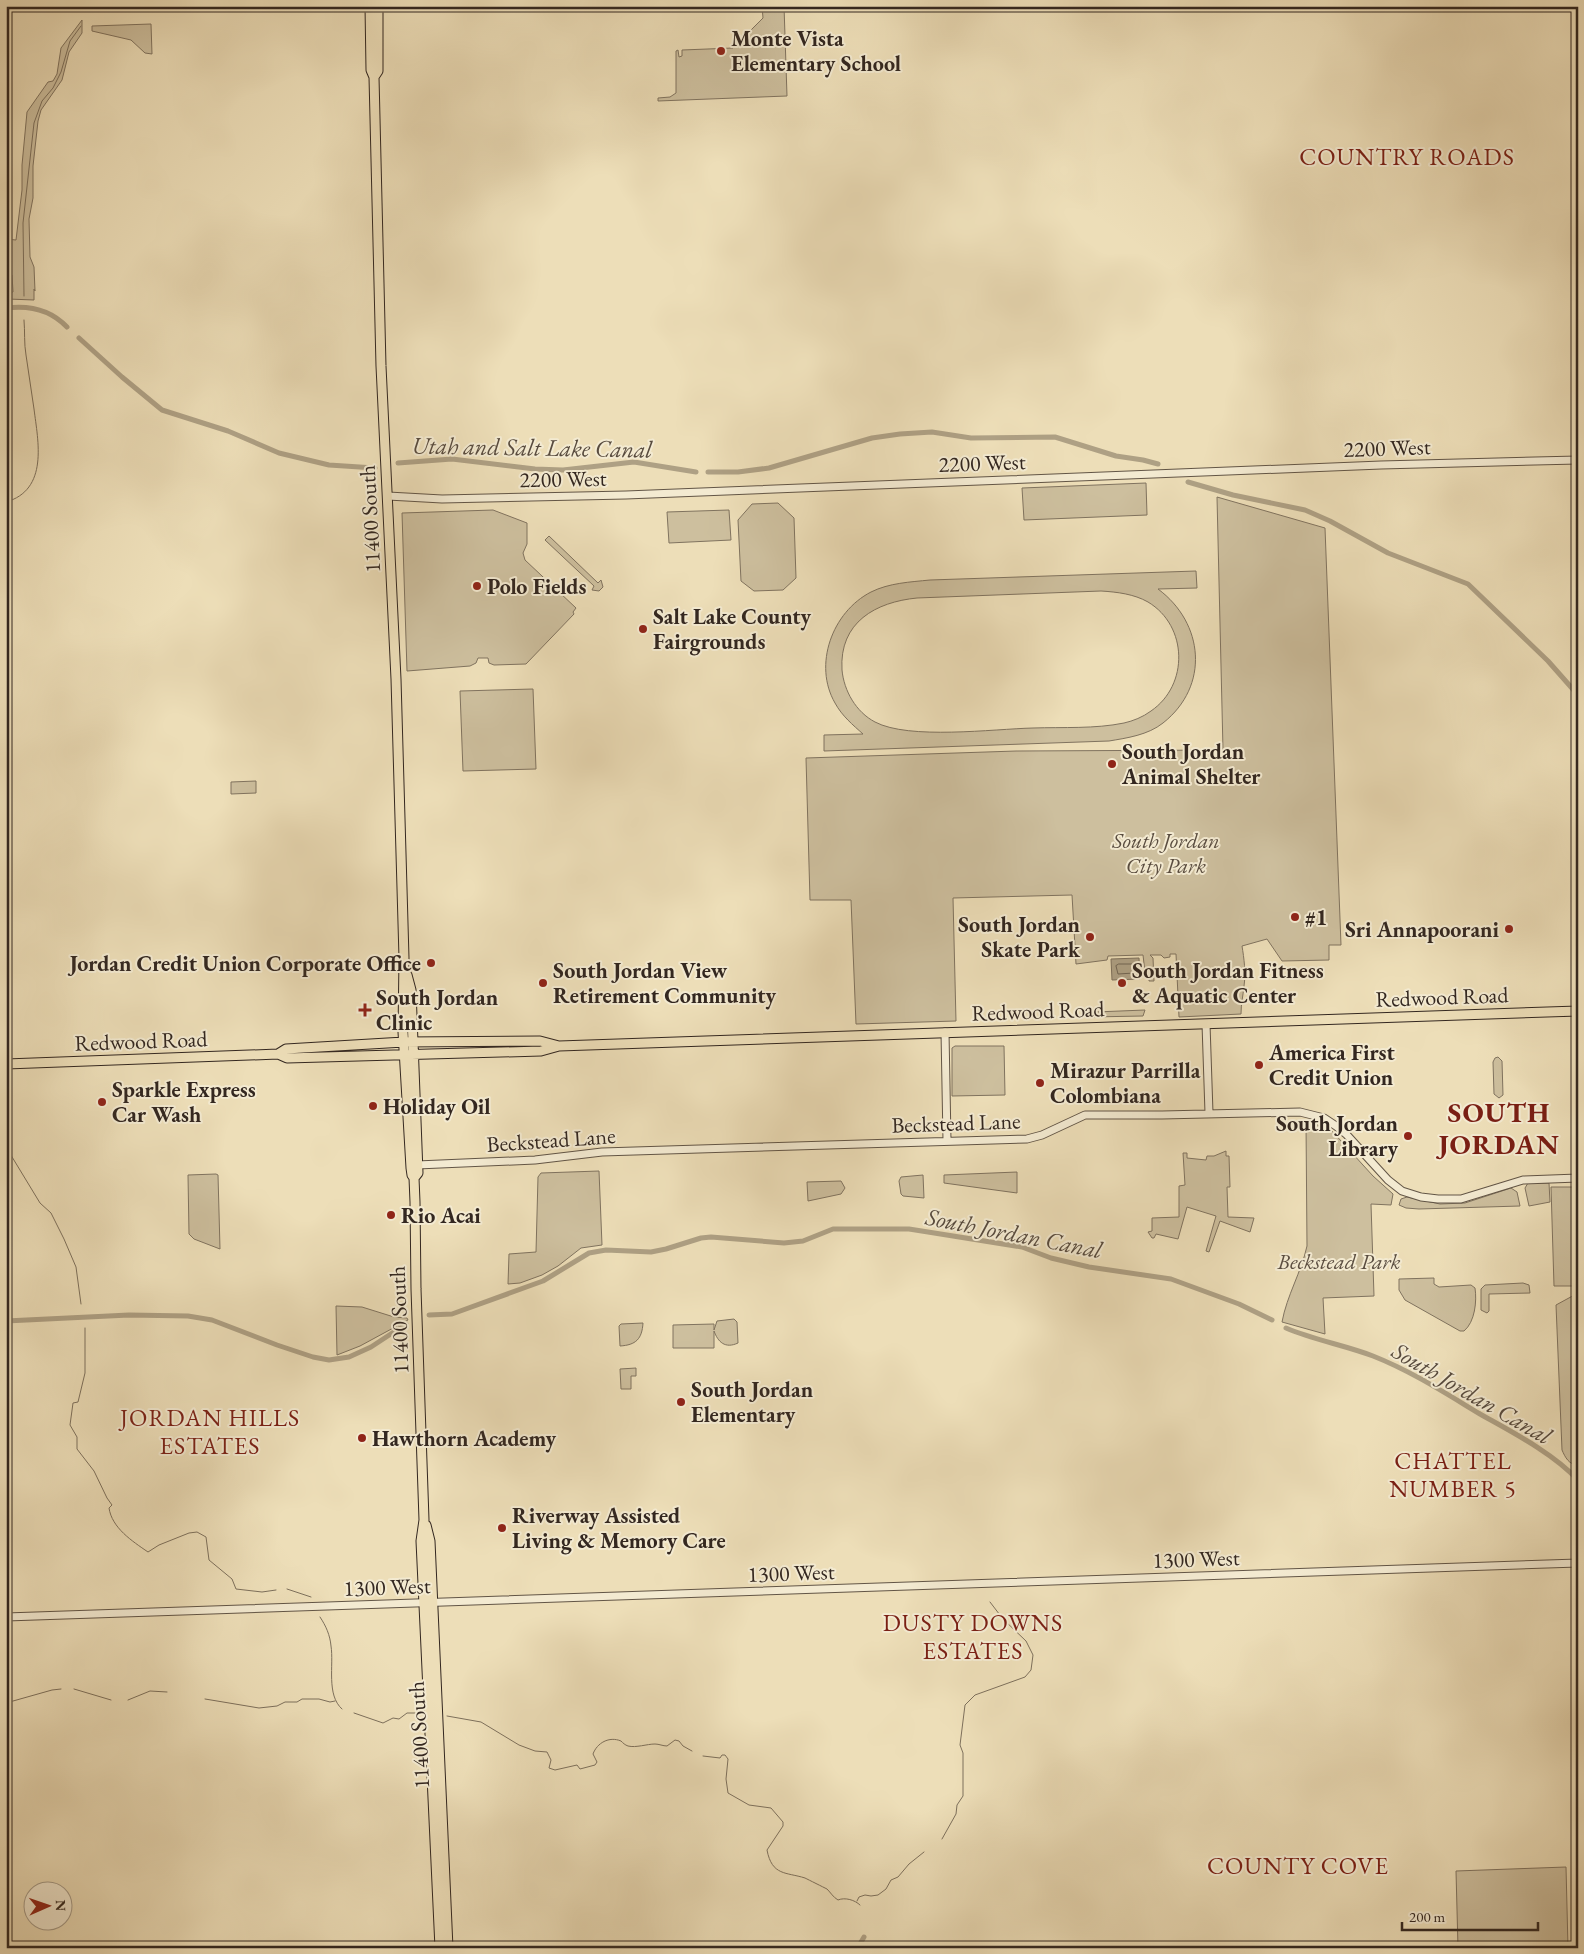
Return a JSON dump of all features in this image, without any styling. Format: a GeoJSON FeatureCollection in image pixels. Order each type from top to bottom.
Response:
{"type":"FeatureCollection","features":[{"type":"Feature","properties":{"kind":"main road","name":"11400 South"},"geometry":{"type":"LineString","coordinates":[[370,6],[371,70],[374,78],[380,358],[396,679],[404,958],[404,1042],[409,1054],[418,1173],[414,1178]]}},
{"type":"Feature","properties":{"kind":"main road","name":"11400 South"},"geometry":{"type":"LineString","coordinates":[[374,78],[378,71],[378,6]]}},
{"type":"Feature","properties":{"kind":"main road","name":"11400 South"},"geometry":{"type":"LineString","coordinates":[[404,958],[411,990],[414,1042],[409,1054],[411,1168],[414,1178],[424,1520],[430,1541],[428,1603],[440,1948]]}},
{"type":"Feature","properties":{"kind":"main road","name":"Redwood Road"},"geometry":{"type":"LineString","coordinates":[[6,1064],[278,1054],[287,1058],[541,1051],[559,1046],[1578,1011]]}},
{"type":"Feature","properties":{"kind":"main road","name":"Redwood Road"},"geometry":{"type":"LineString","coordinates":[[278,1054],[286,1048],[404,1042],[540,1040],[559,1046]]}},
{"type":"Feature","properties":{"kind":"main road","name":"11400 South"},"geometry":{"type":"LineString","coordinates":[[428,1603],[448,1948]]}},
{"type":"Feature","properties":{"kind":"street","name":"2200 West"},"geometry":{"type":"LineString","coordinates":[[388,496],[442,498],[626,495],[1381,465],[1578,460]]}},
{"type":"Feature","properties":{"kind":"street"},"geometry":{"type":"LineString","coordinates":[[1206,1024],[1209,1113]]}},
{"type":"Feature","properties":{"kind":"street"},"geometry":{"type":"LineString","coordinates":[[945,1032],[947,1141]]}},
{"type":"Feature","properties":{"kind":"street","name":"Beckstead Lane"},"geometry":{"type":"LineString","coordinates":[[417,1165],[535,1160],[602,1152],[1027,1139],[1042,1135],[1085,1115],[1300,1112],[1324,1118],[1346,1134],[1379,1172],[1395,1186],[1408,1194],[1428,1199],[1461,1199],[1526,1180],[1578,1178]]}},
{"type":"Feature","properties":{"kind":"street","name":"1300 West"},"geometry":{"type":"LineString","coordinates":[[6,1617],[1578,1563]]}},
{"type":"Feature","properties":{"kind":"green space"},"geometry":{"type":"Polygon","coordinates":[[[762,6],[784,6],[787,96],[658,101],[658,98],[670,97],[676,93],[676,51],[678,50],[679,57],[682,56],[682,50],[733,48],[744,37],[746,38],[745,36],[763,18],[762,6]]]}},
{"type":"Feature","properties":{"kind":"green space"},"geometry":{"type":"Polygon","coordinates":[[[82,20],[82,33],[69,52],[62,80],[41,110],[38,121],[33,166],[33,198],[29,219],[30,257],[34,267],[34,300],[8,299],[8,293],[13,292],[12,275],[6,272],[6,239],[16,240],[22,190],[22,165],[27,112],[48,82],[53,81],[57,74],[61,48],[82,20]]]}},
{"type":"Feature","properties":{"kind":"green space"},"geometry":{"type":"Polygon","coordinates":[[[151,24],[152,54],[145,53],[131,40],[92,31],[92,26],[151,24]]]}},
{"type":"Feature","properties":{"kind":"green space"},"geometry":{"type":"Polygon","coordinates":[[[1146,483],[1147,515],[1024,520],[1022,488],[1146,483]]]}},
{"type":"Feature","properties":{"kind":"green space","name":"South Jordan City Park"},"geometry":{"type":"Polygon","coordinates":[[[1217,497],[1325,528],[1341,945],[1329,945],[1329,960],[1282,961],[1267,939],[1242,946],[1245,976],[1241,1014],[1179,1017],[1176,954],[1170,954],[1170,957],[1164,958],[1161,955],[1150,955],[1153,958],[1154,981],[1149,981],[1149,972],[1145,972],[1143,955],[1108,956],[1107,960],[1076,964],[1072,895],[953,898],[956,1021],[856,1024],[851,900],[810,900],[806,758],[1016,751],[1223,750],[1217,497]]]}},
{"type":"Feature","properties":{"kind":"green space"},"geometry":{"type":"Polygon","coordinates":[[[778,503],[794,518],[796,578],[783,590],[754,591],[741,581],[738,520],[752,504],[778,503]]]}},
{"type":"Feature","properties":{"kind":"green space","name":"Polo Fields"},"geometry":{"type":"Polygon","coordinates":[[[493,510],[527,523],[527,544],[523,553],[525,560],[576,608],[573,612],[574,614],[526,664],[494,665],[489,663],[488,658],[478,658],[476,663],[470,666],[407,671],[402,513],[493,510]]]}},
{"type":"Feature","properties":{"kind":"green space"},"geometry":{"type":"Polygon","coordinates":[[[729,510],[731,540],[669,543],[667,512],[729,510]]]}},
{"type":"Feature","properties":{"kind":"green space"},"geometry":{"type":"Polygon","coordinates":[[[549,536],[598,583],[601,580],[603,587],[599,591],[592,590],[594,586],[545,540],[549,536]]]}},
{"type":"Feature","properties":{"kind":"green space"},"geometry":{"type":"Polygon","coordinates":[[[1196,571],[1197,588],[1158,589],[1173,603],[1185,619],[1192,637],[1195,655],[1194,673],[1189,691],[1178,708],[1163,723],[1151,730],[1123,739],[824,751],[824,735],[863,734],[841,712],[829,688],[826,656],[837,626],[846,612],[857,601],[871,592],[892,585],[930,580],[1196,571]],[[1101,591],[917,598],[888,604],[874,610],[863,618],[854,627],[847,639],[843,653],[842,670],[845,686],[857,707],[868,718],[890,727],[908,731],[952,732],[1090,727],[1113,725],[1134,720],[1151,711],[1163,700],[1172,686],[1179,656],[1177,640],[1171,626],[1161,613],[1148,602],[1131,595],[1101,591]]]}},
{"type":"Feature","properties":{"kind":"green space"},"geometry":{"type":"Polygon","coordinates":[[[533,689],[536,769],[463,771],[460,691],[533,689]]]}},
{"type":"Feature","properties":{"kind":"green space"},"geometry":{"type":"Polygon","coordinates":[[[256,781],[256,793],[231,794],[231,782],[256,781]]]}},
{"type":"Feature","properties":{"kind":"green space"},"geometry":{"type":"Polygon","coordinates":[[[1089,1010],[1095,1012],[1145,1010],[1143,1016],[1090,1017],[1089,1010]]]}},
{"type":"Feature","properties":{"kind":"green space"},"geometry":{"type":"Polygon","coordinates":[[[955,1046],[1004,1046],[1005,1095],[952,1096],[952,1048],[955,1046]]]}},
{"type":"Feature","properties":{"kind":"green space"},"geometry":{"type":"Polygon","coordinates":[[[1498,1057],[1502,1061],[1503,1095],[1499,1098],[1494,1094],[1493,1062],[1498,1057]]]}},
{"type":"Feature","properties":{"kind":"green space","name":"Beckstead Park"},"geometry":{"type":"Polygon","coordinates":[[[1308,1121],[1332,1131],[1373,1176],[1393,1194],[1391,1205],[1371,1204],[1374,1296],[1323,1298],[1325,1334],[1282,1322],[1307,1246],[1306,1123],[1308,1121]]]}},
{"type":"Feature","properties":{"kind":"green space"},"geometry":{"type":"Polygon","coordinates":[[[1226,1151],[1226,1156],[1229,1156],[1230,1187],[1227,1187],[1228,1217],[1254,1218],[1250,1232],[1220,1221],[1209,1252],[1206,1251],[1216,1216],[1187,1207],[1178,1239],[1156,1234],[1152,1238],[1148,1232],[1152,1231],[1152,1218],[1179,1217],[1179,1186],[1185,1185],[1183,1153],[1187,1153],[1187,1158],[1206,1160],[1207,1156],[1214,1156],[1226,1151]]]}},
{"type":"Feature","properties":{"kind":"green space"},"geometry":{"type":"Polygon","coordinates":[[[599,1171],[602,1245],[581,1248],[558,1266],[542,1275],[520,1283],[508,1284],[509,1254],[536,1252],[538,1177],[541,1173],[599,1171]]]}},
{"type":"Feature","properties":{"kind":"green space"},"geometry":{"type":"Polygon","coordinates":[[[1017,1172],[1017,1193],[944,1183],[944,1175],[1017,1172]]]}},
{"type":"Feature","properties":{"kind":"green space"},"geometry":{"type":"Polygon","coordinates":[[[188,1175],[218,1175],[220,1249],[194,1239],[189,1234],[188,1175]]]}},
{"type":"Feature","properties":{"kind":"green space"},"geometry":{"type":"Polygon","coordinates":[[[923,1175],[924,1198],[903,1196],[901,1194],[899,1181],[901,1177],[923,1175]]]}},
{"type":"Feature","properties":{"kind":"green space"},"geometry":{"type":"Polygon","coordinates":[[[841,1181],[845,1188],[841,1194],[808,1201],[807,1182],[841,1181]]]}},
{"type":"Feature","properties":{"kind":"green space"},"geometry":{"type":"Polygon","coordinates":[[[1528,1183],[1549,1183],[1550,1202],[1529,1206],[1525,1188],[1528,1183]]]}},
{"type":"Feature","properties":{"kind":"green space"},"geometry":{"type":"Polygon","coordinates":[[[1551,1187],[1578,1187],[1577,1286],[1554,1286],[1551,1187]]]}},
{"type":"Feature","properties":{"kind":"green space"},"geometry":{"type":"Polygon","coordinates":[[[1511,1188],[1517,1192],[1520,1206],[1419,1209],[1406,1208],[1399,1205],[1401,1199],[1407,1197],[1440,1204],[1465,1203],[1511,1188]]]}},
{"type":"Feature","properties":{"kind":"green space"},"geometry":{"type":"Polygon","coordinates":[[[1434,1278],[1434,1284],[1439,1287],[1471,1285],[1475,1288],[1476,1299],[1473,1317],[1464,1331],[1460,1331],[1405,1300],[1399,1290],[1399,1279],[1434,1278]]]}},
{"type":"Feature","properties":{"kind":"green space"},"geometry":{"type":"Polygon","coordinates":[[[1523,1283],[1529,1285],[1530,1293],[1489,1294],[1489,1311],[1487,1313],[1481,1310],[1481,1289],[1485,1285],[1523,1283]]]}},
{"type":"Feature","properties":{"kind":"green space"},"geometry":{"type":"Polygon","coordinates":[[[1578,1293],[1578,1465],[1575,1465],[1566,1458],[1562,1450],[1556,1305],[1578,1293]]]}},
{"type":"Feature","properties":{"kind":"green space"},"geometry":{"type":"Polygon","coordinates":[[[336,1306],[362,1307],[394,1317],[407,1318],[408,1320],[360,1346],[337,1355],[336,1306]]]}},
{"type":"Feature","properties":{"kind":"green space"},"geometry":{"type":"Polygon","coordinates":[[[734,1319],[737,1322],[738,1343],[726,1345],[720,1341],[714,1331],[714,1348],[673,1348],[673,1325],[714,1324],[714,1330],[717,1321],[734,1319]]]}},
{"type":"Feature","properties":{"kind":"green space"},"geometry":{"type":"Polygon","coordinates":[[[643,1323],[640,1337],[634,1343],[620,1346],[619,1326],[621,1324],[643,1323]]]}},
{"type":"Feature","properties":{"kind":"green space"},"geometry":{"type":"Polygon","coordinates":[[[636,1368],[636,1376],[631,1376],[631,1389],[621,1389],[620,1369],[636,1368]]]}},
{"type":"Feature","properties":{"kind":"green space"},"geometry":{"type":"Polygon","coordinates":[[[1566,1867],[1568,1948],[1458,1948],[1456,1871],[1566,1867]]]}},
{"type":"Feature","properties":{"kind":"water"},"geometry":{"type":"Polygon","coordinates":[[[1139,958],[1140,979],[1112,980],[1111,959],[1139,958]]]}},
{"type":"Feature","properties":{"kind":"waterway"},"geometry":{"type":"LineString","coordinates":[[24,296],[23,223],[34,123],[42,101],[53,88],[61,72],[70,41],[81,26]]}},
{"type":"Feature","properties":{"kind":"waterway","name":"Utah and Salt Lake Canal"},"geometry":{"type":"LineString","coordinates":[[6,308],[23,307],[39,310],[54,316],[67,327]]}},
{"type":"Feature","properties":{"kind":"waterway"},"geometry":{"type":"LineString","coordinates":[[6,502],[20,496],[29,487],[35,476],[38,463],[37,435],[25,351],[24,320]]}},
{"type":"Feature","properties":{"kind":"waterway","name":"Utah and Salt Lake Canal"},"geometry":{"type":"LineString","coordinates":[[79,338],[162,410],[228,431],[279,453],[329,465],[375,468]]}},
{"type":"Feature","properties":{"kind":"waterway","name":"Utah and Salt Lake Canal"},"geometry":{"type":"LineString","coordinates":[[708,472],[738,472],[769,468],[872,438],[932,432],[971,438],[1055,437],[1116,456],[1158,464]]}},
{"type":"Feature","properties":{"kind":"waterway","name":"Utah and Salt Lake Canal"},"geometry":{"type":"LineString","coordinates":[[398,463],[452,459],[535,469],[563,470],[634,462],[696,472]]}},
{"type":"Feature","properties":{"kind":"waterway","name":"Utah and Salt Lake Canal"},"geometry":{"type":"LineString","coordinates":[[1188,482],[1233,495],[1305,510],[1330,521],[1388,553],[1468,584],[1548,661],[1578,695]]}},
{"type":"Feature","properties":{"kind":"waterway"},"geometry":{"type":"LineString","coordinates":[[6,1147],[40,1203],[51,1213],[64,1239],[76,1267],[81,1304]]}},
{"type":"Feature","properties":{"kind":"waterway","name":"South Jordan Canal"},"geometry":{"type":"LineString","coordinates":[[429,1315],[452,1314],[543,1281],[589,1253],[606,1250],[651,1252],[711,1237],[784,1243],[803,1241],[833,1229],[909,1229],[1022,1247],[1051,1258],[1089,1267],[1171,1279],[1239,1304],[1272,1320]]}},
{"type":"Feature","properties":{"kind":"waterway","name":"South Jordan Canal"},"geometry":{"type":"LineString","coordinates":[[6,1321],[129,1315],[188,1316],[212,1320],[277,1345],[313,1357],[329,1360],[349,1357],[371,1347],[406,1324]]}},
{"type":"Feature","properties":{"kind":"waterway"},"geometry":{"type":"LineString","coordinates":[[85,1328],[85,1373],[78,1402],[73,1403],[70,1425],[77,1437],[77,1449],[94,1471],[112,1505],[109,1508],[118,1528],[129,1539],[148,1552],[159,1545],[189,1533],[197,1532],[206,1537],[209,1560],[232,1579],[236,1589],[262,1592],[276,1590]]}},
{"type":"Feature","properties":{"kind":"waterway","name":"South Jordan Canal"},"geometry":{"type":"LineString","coordinates":[[1286,1328],[1373,1356],[1414,1375],[1532,1444],[1557,1461],[1578,1480]]}},
{"type":"Feature","properties":{"kind":"waterway"},"geometry":{"type":"LineString","coordinates":[[287,1589],[311,1597]]}},
{"type":"Feature","properties":{"kind":"waterway"},"geometry":{"type":"LineString","coordinates":[[942,1839],[956,1814],[957,1805],[963,1796],[963,1753],[960,1745],[965,1705],[975,1695],[1025,1677],[1031,1670],[1033,1655],[1026,1641],[1003,1619],[990,1602]]}},
{"type":"Feature","properties":{"kind":"waterway"},"geometry":{"type":"LineString","coordinates":[[320,1617],[330,1642],[332,1688],[337,1703],[342,1709]]}},
{"type":"Feature","properties":{"kind":"waterway"},"geometry":{"type":"LineString","coordinates":[[6,1703],[61,1689]]}},
{"type":"Feature","properties":{"kind":"waterway"},"geometry":{"type":"LineString","coordinates":[[74,1689],[111,1700]]}},
{"type":"Feature","properties":{"kind":"waterway"},"geometry":{"type":"LineString","coordinates":[[128,1700],[150,1691],[167,1692]]}},
{"type":"Feature","properties":{"kind":"waterway"},"geometry":{"type":"LineString","coordinates":[[205,1699],[259,1708],[277,1706],[285,1702],[297,1702],[302,1699],[335,1701]]}},
{"type":"Feature","properties":{"kind":"waterway"},"geometry":{"type":"LineString","coordinates":[[354,1713],[383,1723],[393,1718],[399,1719],[407,1713],[416,1713]]}},
{"type":"Feature","properties":{"kind":"waterway"},"geometry":{"type":"LineString","coordinates":[[447,1716],[481,1722],[519,1745],[535,1751],[547,1752],[551,1760],[549,1768],[555,1770],[577,1765],[580,1769],[595,1765],[597,1762],[593,1754],[595,1750],[604,1741],[612,1739],[634,1747],[655,1744],[667,1746],[675,1740],[692,1751]]}},
{"type":"Feature","properties":{"kind":"waterway"},"geometry":{"type":"LineString","coordinates":[[703,1756],[720,1758],[722,1755],[725,1755],[728,1759],[726,1779],[728,1793],[749,1805],[771,1808],[783,1822],[783,1826],[767,1850],[769,1858],[776,1869],[805,1878],[827,1889],[838,1900],[850,1900],[860,1905]]}},
{"type":"Feature","properties":{"kind":"waterway"},"geometry":{"type":"LineString","coordinates":[[857,1901],[859,1897],[865,1895],[878,1895],[886,1889],[891,1880],[898,1877],[909,1864],[924,1852]]}},
{"type":"Feature","properties":{"kind":"waterway"},"geometry":{"type":"LineString","coordinates":[[860,1944],[864,1937]]}},
{"type":"Feature","properties":{"kind":"place","name":"Monte Vista Elementary School"},"geometry":{"type":"Point","coordinates":[721,51]}},
{"type":"Feature","properties":{"kind":"place","name":"Polo Fields"},"geometry":{"type":"Point","coordinates":[477,586]}},
{"type":"Feature","properties":{"kind":"place","name":"Salt Lake County Fairgrounds"},"geometry":{"type":"Point","coordinates":[643,629]}},
{"type":"Feature","properties":{"kind":"place","name":"South Jordan Animal Shelter"},"geometry":{"type":"Point","coordinates":[1112,764]}},
{"type":"Feature","properties":{"kind":"place","name":"#1"},"geometry":{"type":"Point","coordinates":[1295,917]}},
{"type":"Feature","properties":{"kind":"place","name":"Sri Annapoorani"},"geometry":{"type":"Point","coordinates":[1509,929]}},
{"type":"Feature","properties":{"kind":"place","name":"South Jordan Skate Park"},"geometry":{"type":"Point","coordinates":[1090,937]}},
{"type":"Feature","properties":{"kind":"place","name":"Jordan Credit Union Corporate Office"},"geometry":{"type":"Point","coordinates":[431,963]}},
{"type":"Feature","properties":{"kind":"place","name":"South Jordan View Retirement Community"},"geometry":{"type":"Point","coordinates":[543,983]}},
{"type":"Feature","properties":{"kind":"place","name":"South Jordan Fitness & Aquatic Center"},"geometry":{"type":"Point","coordinates":[1122,983]}},
{"type":"Feature","properties":{"kind":"place","name":"South Jordan Clinic"},"geometry":{"type":"Point","coordinates":[365,1010]}},
{"type":"Feature","properties":{"kind":"place","name":"America First Credit Union"},"geometry":{"type":"Point","coordinates":[1259,1065]}},
{"type":"Feature","properties":{"kind":"place","name":"Mirazur Parrilla Colombiana"},"geometry":{"type":"Point","coordinates":[1040,1083]}},
{"type":"Feature","properties":{"kind":"place","name":"Sparkle Express Car Wash"},"geometry":{"type":"Point","coordinates":[102,1102]}},
{"type":"Feature","properties":{"kind":"place","name":"Holiday Oil"},"geometry":{"type":"Point","coordinates":[373,1106]}},
{"type":"Feature","properties":{"kind":"place","name":"South Jordan Library"},"geometry":{"type":"Point","coordinates":[1408,1136]}},
{"type":"Feature","properties":{"kind":"place","name":"Rio Acai"},"geometry":{"type":"Point","coordinates":[391,1215]}},
{"type":"Feature","properties":{"kind":"place","name":"South Jordan Elementary"},"geometry":{"type":"Point","coordinates":[681,1402]}},
{"type":"Feature","properties":{"kind":"place","name":"Hawthorn Academy"},"geometry":{"type":"Point","coordinates":[362,1438]}},
{"type":"Feature","properties":{"kind":"place","name":"Riverway Assisted Living & Memory Care"},"geometry":{"type":"Point","coordinates":[502,1528]}},
{"type":"Feature","properties":{"kind":"district","name":"COUNTRY ROADS"},"geometry":{"type":"Point","coordinates":[1407,156]}},
{"type":"Feature","properties":{"kind":"district","name":"SOUTH JORDAN"},"geometry":{"type":"Point","coordinates":[1499,1128]}},
{"type":"Feature","properties":{"kind":"district","name":"JORDAN HILLS ESTATES"},"geometry":{"type":"Point","coordinates":[210,1431]}},
{"type":"Feature","properties":{"kind":"district","name":"CHATTEL NUMBER 5"},"geometry":{"type":"Point","coordinates":[1453,1474]}},
{"type":"Feature","properties":{"kind":"district","name":"DUSTY DOWNS ESTATES"},"geometry":{"type":"Point","coordinates":[973,1636]}},
{"type":"Feature","properties":{"kind":"district","name":"COUNTY COVE"},"geometry":{"type":"Point","coordinates":[1298,1865]}}]}
